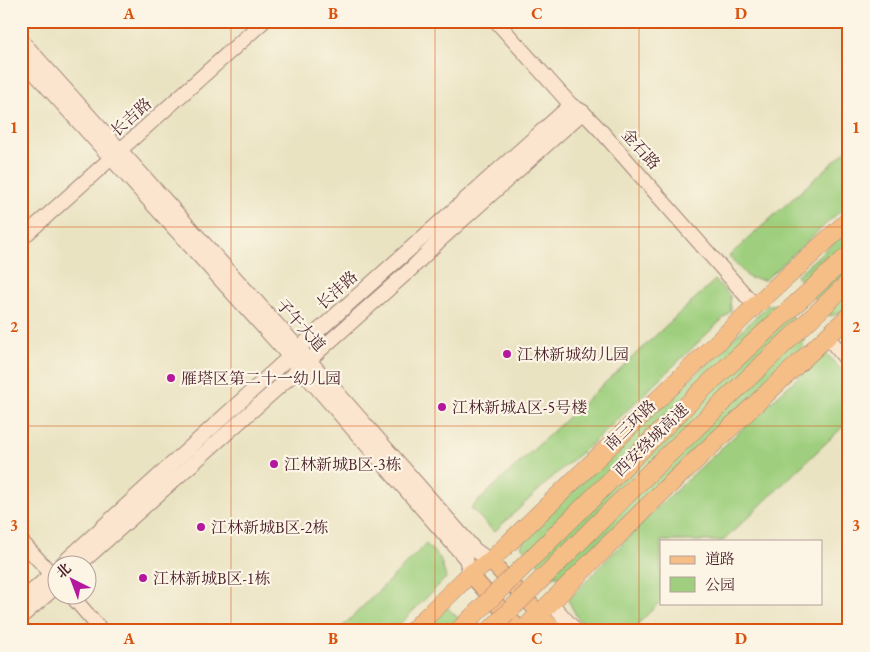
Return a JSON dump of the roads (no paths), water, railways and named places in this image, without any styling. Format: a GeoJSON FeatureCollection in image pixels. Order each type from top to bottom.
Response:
{"type":"FeatureCollection","features":[{"type":"Feature","properties":{"kind":"highway","name":"南三环路"},"geometry":{"type":"LineString","coordinates":[[412,631],[470,574],[490,561],[754,306],[849,220]]}},
{"type":"Feature","properties":{"kind":"highway","name":"西安绕城高速"},"geometry":{"type":"LineString","coordinates":[[458,631],[703,389],[849,255]]}},
{"type":"Feature","properties":{"kind":"highway","name":"西安绕城高速"},"geometry":{"type":"LineString","coordinates":[[489,631],[653,469],[849,282]]}},
{"type":"Feature","properties":{"kind":"highway"},"geometry":{"type":"LineString","coordinates":[[521,631],[664,490],[849,316]]}},
{"type":"Feature","properties":{"kind":"main road","name":"子午大道"},"geometry":{"type":"LineString","coordinates":[[490,561],[544,607],[556,631]]}},
{"type":"Feature","properties":{"kind":"main road","name":"子午大道"},"geometry":{"type":"LineString","coordinates":[[470,574],[521,631]]}},
{"type":"Feature","properties":{"kind":"street","name":"长吉路"},"geometry":{"type":"LineString","coordinates":[[21,239],[264,21]]}},
{"type":"Feature","properties":{"kind":"street","name":"金石路"},"geometry":{"type":"LineString","coordinates":[[496,21],[577,109],[608,138],[754,306]]}},
{"type":"Feature","properties":{"kind":"street","name":"子午大道"},"geometry":{"type":"LineString","coordinates":[[21,40],[116,154],[294,353],[475,550],[490,561]]}},
{"type":"Feature","properties":{"kind":"street","name":"子午大道"},"geometry":{"type":"LineString","coordinates":[[21,58],[116,154]]}},
{"type":"Feature","properties":{"kind":"street","name":"长沣路"},"geometry":{"type":"LineString","coordinates":[[79,554],[294,353],[577,109]]}},
{"type":"Feature","properties":{"kind":"street","name":"长沣路"},"geometry":{"type":"LineString","coordinates":[[91,554],[411,269],[577,109]]}},
{"type":"Feature","properties":{"kind":"street"},"geometry":{"type":"LineString","coordinates":[[827,336],[849,363]]}},
{"type":"Feature","properties":{"kind":"street","name":"子午大道"},"geometry":{"type":"LineString","coordinates":[[305,364],[466,559],[470,574]]}},
{"type":"Feature","properties":{"kind":"street"},"geometry":{"type":"LineString","coordinates":[[21,541],[48,566]]}},
{"type":"Feature","properties":{"kind":"street","name":"长沣路"},"geometry":{"type":"LineString","coordinates":[[21,601],[48,582]]}},
{"type":"Feature","properties":{"kind":"street","name":"长沣路"},"geometry":{"type":"LineString","coordinates":[[21,618],[48,586]]}},
{"type":"Feature","properties":{"kind":"street"},"geometry":{"type":"LineString","coordinates":[[79,604],[102,631]]}},
{"type":"Feature","properties":{"kind":"street"},"geometry":{"type":"LineString","coordinates":[[544,607],[576,631]]}},
{"type":"Feature","properties":{"kind":"place","name":"江林新城幼儿园"},"geometry":{"type":"Point","coordinates":[507,354]}},
{"type":"Feature","properties":{"kind":"place","name":"雁塔区第二十一幼儿园"},"geometry":{"type":"Point","coordinates":[171,378]}},
{"type":"Feature","properties":{"kind":"place","name":"江林新城A区-5号楼"},"geometry":{"type":"Point","coordinates":[442,407]}},
{"type":"Feature","properties":{"kind":"place","name":"江林新城B区-3栋"},"geometry":{"type":"Point","coordinates":[274,464]}},
{"type":"Feature","properties":{"kind":"place","name":"江林新城B区-2栋"},"geometry":{"type":"Point","coordinates":[201,527]}},
{"type":"Feature","properties":{"kind":"place","name":"江林新城B区-1栋"},"geometry":{"type":"Point","coordinates":[143,578]}}]}
